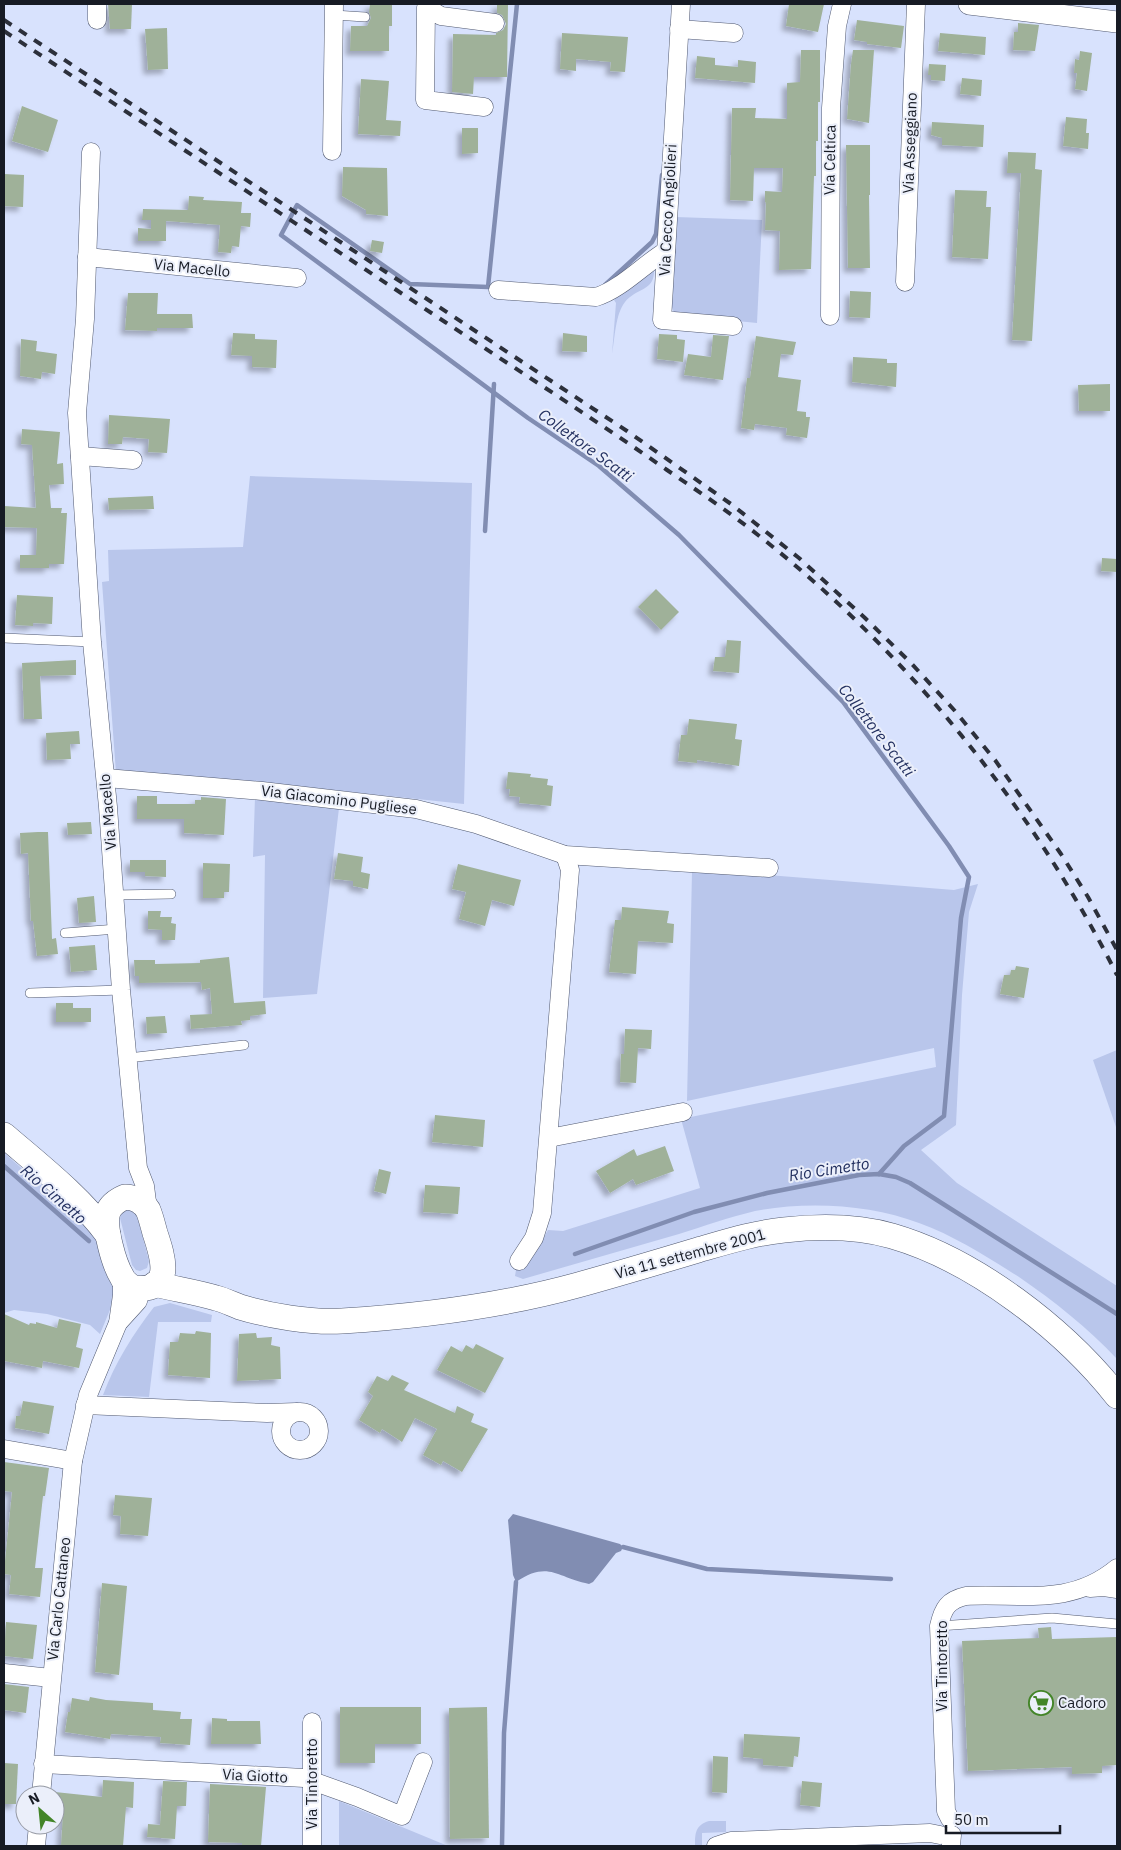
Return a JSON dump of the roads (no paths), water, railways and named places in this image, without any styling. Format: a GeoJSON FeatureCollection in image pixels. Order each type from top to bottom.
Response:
{"type":"FeatureCollection","features":[{"type":"Feature","properties":{"kind":"main road"},"geometry":{"type":"LineString","coordinates":[[4,1135],[64,1186],[96,1219],[139,1284]]}},
{"type":"Feature","properties":{"kind":"main road"},"geometry":{"type":"LineString","coordinates":[[64,1186],[100,1201],[133,1197],[148,1210]]}},
{"type":"Feature","properties":{"kind":"main road"},"geometry":{"type":"LineString","coordinates":[[108,1235],[106,1223],[108,1210],[119,1200]]}},
{"type":"Feature","properties":{"kind":"main road","name":"Via 11 settembre 2001"},"geometry":{"type":"LineString","coordinates":[[139,1284],[161,1277],[164,1269],[163,1257],[148,1210]]}},
{"type":"Feature","properties":{"kind":"main road","name":"Via 11 settembre 2001"},"geometry":{"type":"LineString","coordinates":[[163,1257],[186,1280],[215,1297],[239,1307],[272,1316],[340,1322],[520,1300],[752,1235],[820,1227],[854,1229],[891,1236],[925,1248],[975,1273],[1030,1310],[1079,1352],[1117,1396]]}},
{"type":"Feature","properties":{"kind":"main road","name":"Via 11 settembre 2001"},"geometry":{"type":"LineString","coordinates":[[139,1284],[215,1297]]}},
{"type":"Feature","properties":{"kind":"street","name":"Via Cecco Angiolieri"},"geometry":{"type":"LineString","coordinates":[[681,4],[662,320],[733,326]]}},
{"type":"Feature","properties":{"kind":"street","name":"Via Celtica"},"geometry":{"type":"LineString","coordinates":[[830,316],[831,108],[837,26],[842,4]]}},
{"type":"Feature","properties":{"kind":"street","name":"Via Asseggiano"},"geometry":{"type":"LineString","coordinates":[[905,282],[916,4]]}},
{"type":"Feature","properties":{"kind":"street"},"geometry":{"type":"LineString","coordinates":[[969,4],[1117,22]]}},
{"type":"Feature","properties":{"kind":"street"},"geometry":{"type":"LineString","coordinates":[[426,5],[442,16],[495,23]]}},
{"type":"Feature","properties":{"kind":"street"},"geometry":{"type":"LineString","coordinates":[[426,5],[425,100],[484,107]]}},
{"type":"Feature","properties":{"kind":"street"},"geometry":{"type":"LineString","coordinates":[[332,151],[334,9]]}},
{"type":"Feature","properties":{"kind":"street"},"geometry":{"type":"LineString","coordinates":[[679,29],[734,33]]}},
{"type":"Feature","properties":{"kind":"street","name":"Via Macello"},"geometry":{"type":"LineString","coordinates":[[91,152],[84,318],[77,413],[92,642],[106,778],[120,990],[138,1168],[145,1186],[148,1210]]}},
{"type":"Feature","properties":{"kind":"street"},"geometry":{"type":"LineString","coordinates":[[498,290],[596,297],[611,292],[649,261],[666,251]]}},
{"type":"Feature","properties":{"kind":"street","name":"Via Macello"},"geometry":{"type":"LineString","coordinates":[[87,257],[297,278]]}},
{"type":"Feature","properties":{"kind":"street"},"geometry":{"type":"LineString","coordinates":[[80,456],[133,460]]}},
{"type":"Feature","properties":{"kind":"street","name":"Via Giacomino Pugliese"},"geometry":{"type":"LineString","coordinates":[[106,778],[262,791],[416,809],[476,824],[565,855],[769,868]]}},
{"type":"Feature","properties":{"kind":"street"},"geometry":{"type":"LineString","coordinates":[[519,1261],[534,1238],[542,1213],[570,870],[565,855]]}},
{"type":"Feature","properties":{"kind":"street"},"geometry":{"type":"LineString","coordinates":[[549,1138],[684,1112]]}},
{"type":"Feature","properties":{"kind":"street","name":"Via Macello"},"geometry":{"type":"LineString","coordinates":[[119,1200],[138,1168]]}},
{"type":"Feature","properties":{"kind":"street","name":"Via Carlo Cattaneo"},"geometry":{"type":"LineString","coordinates":[[42,1785],[73,1461],[85,1405],[95,1374],[118,1323],[122,1295],[139,1284]]}},
{"type":"Feature","properties":{"kind":"street"},"geometry":{"type":"LineString","coordinates":[[85,1405],[267,1413],[298,1412],[310,1414],[318,1423],[319,1435],[313,1446],[301,1450],[289,1446],[282,1436],[283,1424],[287,1417],[298,1412]]}},
{"type":"Feature","properties":{"kind":"street"},"geometry":{"type":"LineString","coordinates":[[267,1413],[283,1424]]}},
{"type":"Feature","properties":{"kind":"street"},"geometry":{"type":"LineString","coordinates":[[4,1449],[73,1461]]}},
{"type":"Feature","properties":{"kind":"street","name":"Via Tintoretto"},"geometry":{"type":"LineString","coordinates":[[716,1846],[731,1840],[944,1831],[939,1626],[944,1608],[956,1598],[976,1595],[1034,1597],[1067,1593],[1085,1588],[1104,1579],[1117,1568]]}},
{"type":"Feature","properties":{"kind":"street","name":"Via Tintoretto"},"geometry":{"type":"LineString","coordinates":[[1085,1588],[1104,1587],[1117,1589]]}},
{"type":"Feature","properties":{"kind":"street"},"geometry":{"type":"LineString","coordinates":[[4,1673],[51,1678]]}},
{"type":"Feature","properties":{"kind":"street","name":"Via Tintoretto"},"geometry":{"type":"LineString","coordinates":[[312,1722],[312,1846]]}},
{"type":"Feature","properties":{"kind":"street","name":"Via Giotto"},"geometry":{"type":"LineString","coordinates":[[43,1764],[312,1780],[402,1816],[423,1762]]}},
{"type":"Feature","properties":{"kind":"lane"},"geometry":{"type":"LineString","coordinates":[[334,9],[365,17]]}},
{"type":"Feature","properties":{"kind":"lane"},"geometry":{"type":"LineString","coordinates":[[4,638],[92,642]]}},
{"type":"Feature","properties":{"kind":"lane"},"geometry":{"type":"LineString","coordinates":[[114,895],[170,894]]}},
{"type":"Feature","properties":{"kind":"lane"},"geometry":{"type":"LineString","coordinates":[[65,933],[116,929]]}},
{"type":"Feature","properties":{"kind":"lane"},"geometry":{"type":"LineString","coordinates":[[30,993],[120,990]]}},
{"type":"Feature","properties":{"kind":"lane"},"geometry":{"type":"LineString","coordinates":[[128,1058],[244,1045]]}},
{"type":"Feature","properties":{"kind":"lane"},"geometry":{"type":"LineString","coordinates":[[939,1626],[1052,1618],[1117,1624]]}},
{"type":"Feature","properties":{"kind":"waterway","name":"Collettore Scatti"},"geometry":{"type":"LineString","coordinates":[[517,4],[488,287],[410,284],[297,205],[281,235],[528,418],[599,466],[679,535],[843,702],[949,846],[969,877],[961,918],[944,1116],[904,1146],[879,1174]]}},
{"type":"Feature","properties":{"kind":"waterway"},"geometry":{"type":"LineString","coordinates":[[605,285],[652,242],[656,234],[662,175]]}},
{"type":"Feature","properties":{"kind":"waterway"},"geometry":{"type":"LineString","coordinates":[[485,531],[494,384]]}},
{"type":"Feature","properties":{"kind":"waterway","name":"Rio Cimetto"},"geometry":{"type":"LineString","coordinates":[[4,1166],[89,1241]]}},
{"type":"Feature","properties":{"kind":"waterway","name":"Rio Cimetto"},"geometry":{"type":"LineString","coordinates":[[575,1254],[694,1212],[767,1193],[859,1175],[879,1174],[896,1177],[910,1183],[1117,1314]]}},
{"type":"Feature","properties":{"kind":"waterway"},"geometry":{"type":"LineString","coordinates":[[623,1547],[707,1569],[891,1579]]}},
{"type":"Feature","properties":{"kind":"waterway"},"geometry":{"type":"LineString","coordinates":[[502,1846],[504,1733],[516,1582]]}},
{"type":"Feature","properties":{"kind":"railway"},"geometry":{"type":"LineString","coordinates":[[4,20],[627,431],[731,504],[799,558],[911,663],[955,711],[995,760],[1061,854],[1088,897],[1117,950]]}},
{"type":"Feature","properties":{"kind":"railway"},"geometry":{"type":"LineString","coordinates":[[4,31],[640,451],[736,518],[813,581],[865,629],[915,681],[962,736],[1005,792],[1046,851],[1083,912],[1117,975]]}},
{"type":"Feature","properties":{"kind":"place","name":"Cadoro"},"geometry":{"type":"Point","coordinates":[1041,1703]}}]}
